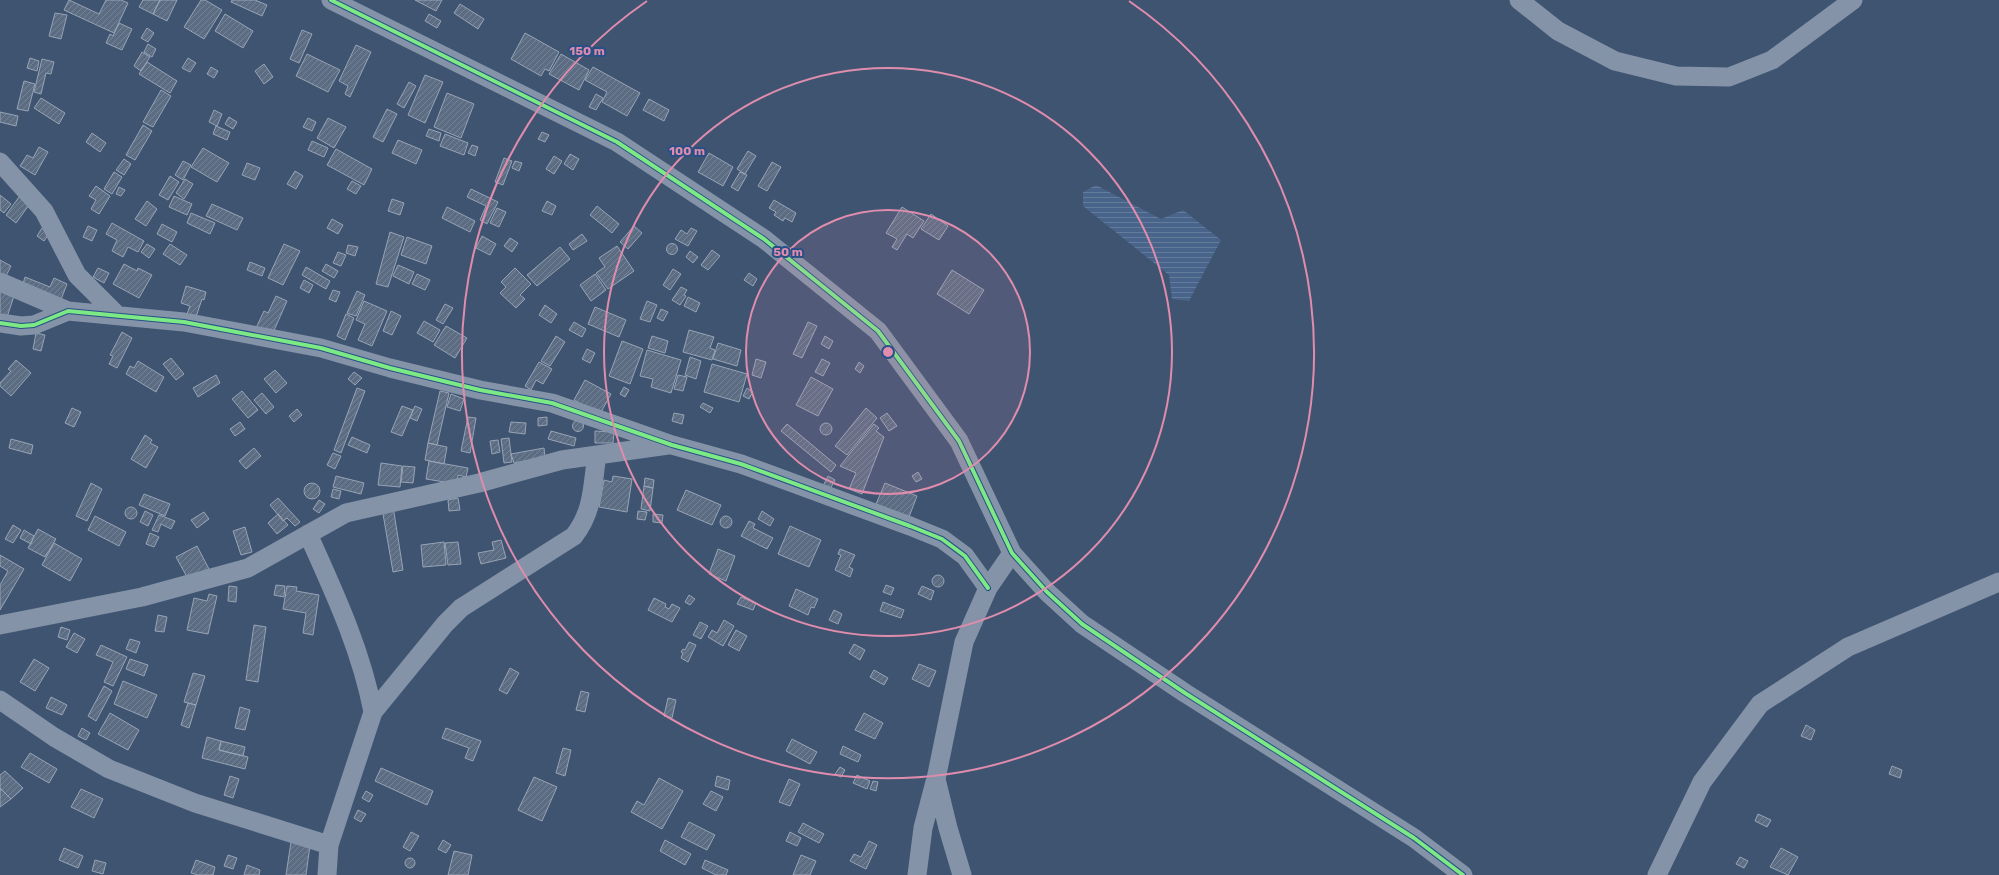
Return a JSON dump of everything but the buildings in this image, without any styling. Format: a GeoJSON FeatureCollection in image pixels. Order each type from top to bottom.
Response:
{"type":"FeatureCollection","features":[{"type":"Feature","properties":{"kind":"street"},"geometry":{"type":"LineString","coordinates":[[331,0],[617,142],[764,239],[878,331],[959,442],[1012,553],[1047,592],[1082,624],[1185,693],[1414,838],[1463,875]]}},
{"type":"Feature","properties":{"kind":"street"},"geometry":{"type":"LineString","coordinates":[[1520,0],[1558,31],[1615,61],[1676,76],[1729,77],[1772,60],[1853,0]]}},
{"type":"Feature","properties":{"kind":"street"},"geometry":{"type":"LineString","coordinates":[[0,162],[44,212],[77,275],[116,314]]}},
{"type":"Feature","properties":{"kind":"street"},"geometry":{"type":"LineString","coordinates":[[0,282],[68,311],[116,314],[184,322],[321,348],[390,368],[480,390],[552,403],[672,445],[741,464],[910,526],[942,540],[965,556],[988,588]]}},
{"type":"Feature","properties":{"kind":"street"},"geometry":{"type":"LineString","coordinates":[[0,323],[21,326],[34,325],[68,311]]}},
{"type":"Feature","properties":{"kind":"street"},"geometry":{"type":"LineString","coordinates":[[0,625],[142,597],[248,568],[346,513],[479,483],[562,460],[672,445]]}},
{"type":"Feature","properties":{"kind":"street"},"geometry":{"type":"LineString","coordinates":[[330,873],[329,845],[373,712],[445,624],[461,608],[574,536],[583,525],[589,512],[597,455]]}},
{"type":"Feature","properties":{"kind":"street"},"geometry":{"type":"LineString","coordinates":[[308,534],[349,628],[369,689],[373,712]]}},
{"type":"Feature","properties":{"kind":"street"},"geometry":{"type":"LineString","coordinates":[[917,875],[923,828],[936,779],[964,642],[988,588],[1012,553]]}},
{"type":"Feature","properties":{"kind":"street"},"geometry":{"type":"LineString","coordinates":[[1657,875],[1702,782],[1760,704],[1848,647],[1999,582]]}},
{"type":"Feature","properties":{"kind":"street"},"geometry":{"type":"LineString","coordinates":[[0,700],[54,737],[109,769],[195,804],[329,845]]}},
{"type":"Feature","properties":{"kind":"street"},"geometry":{"type":"LineString","coordinates":[[936,779],[948,828],[962,875]]}},
{"type":"Feature","properties":{"kind":"water"},"geometry":{"type":"Polygon","coordinates":[[[1096,185],[1161,219],[1183,210],[1221,240],[1189,301],[1172,299],[1169,275],[1083,206],[1083,192],[1096,185]]]}},
{"type":"Feature","properties":{"kind":"cycle path"},"geometry":{"type":"LineString","coordinates":[[331,0],[617,142],[764,239],[878,331],[959,441],[1012,553],[1047,592],[1082,624],[1185,693],[1414,838],[1463,875]]}},
{"type":"Feature","properties":{"kind":"cycle path"},"geometry":{"type":"LineString","coordinates":[[0,323],[21,326],[34,325],[68,311],[184,322],[321,348],[390,368],[480,390],[552,403],[672,445],[741,464],[942,539],[965,556],[988,588]]}}]}
